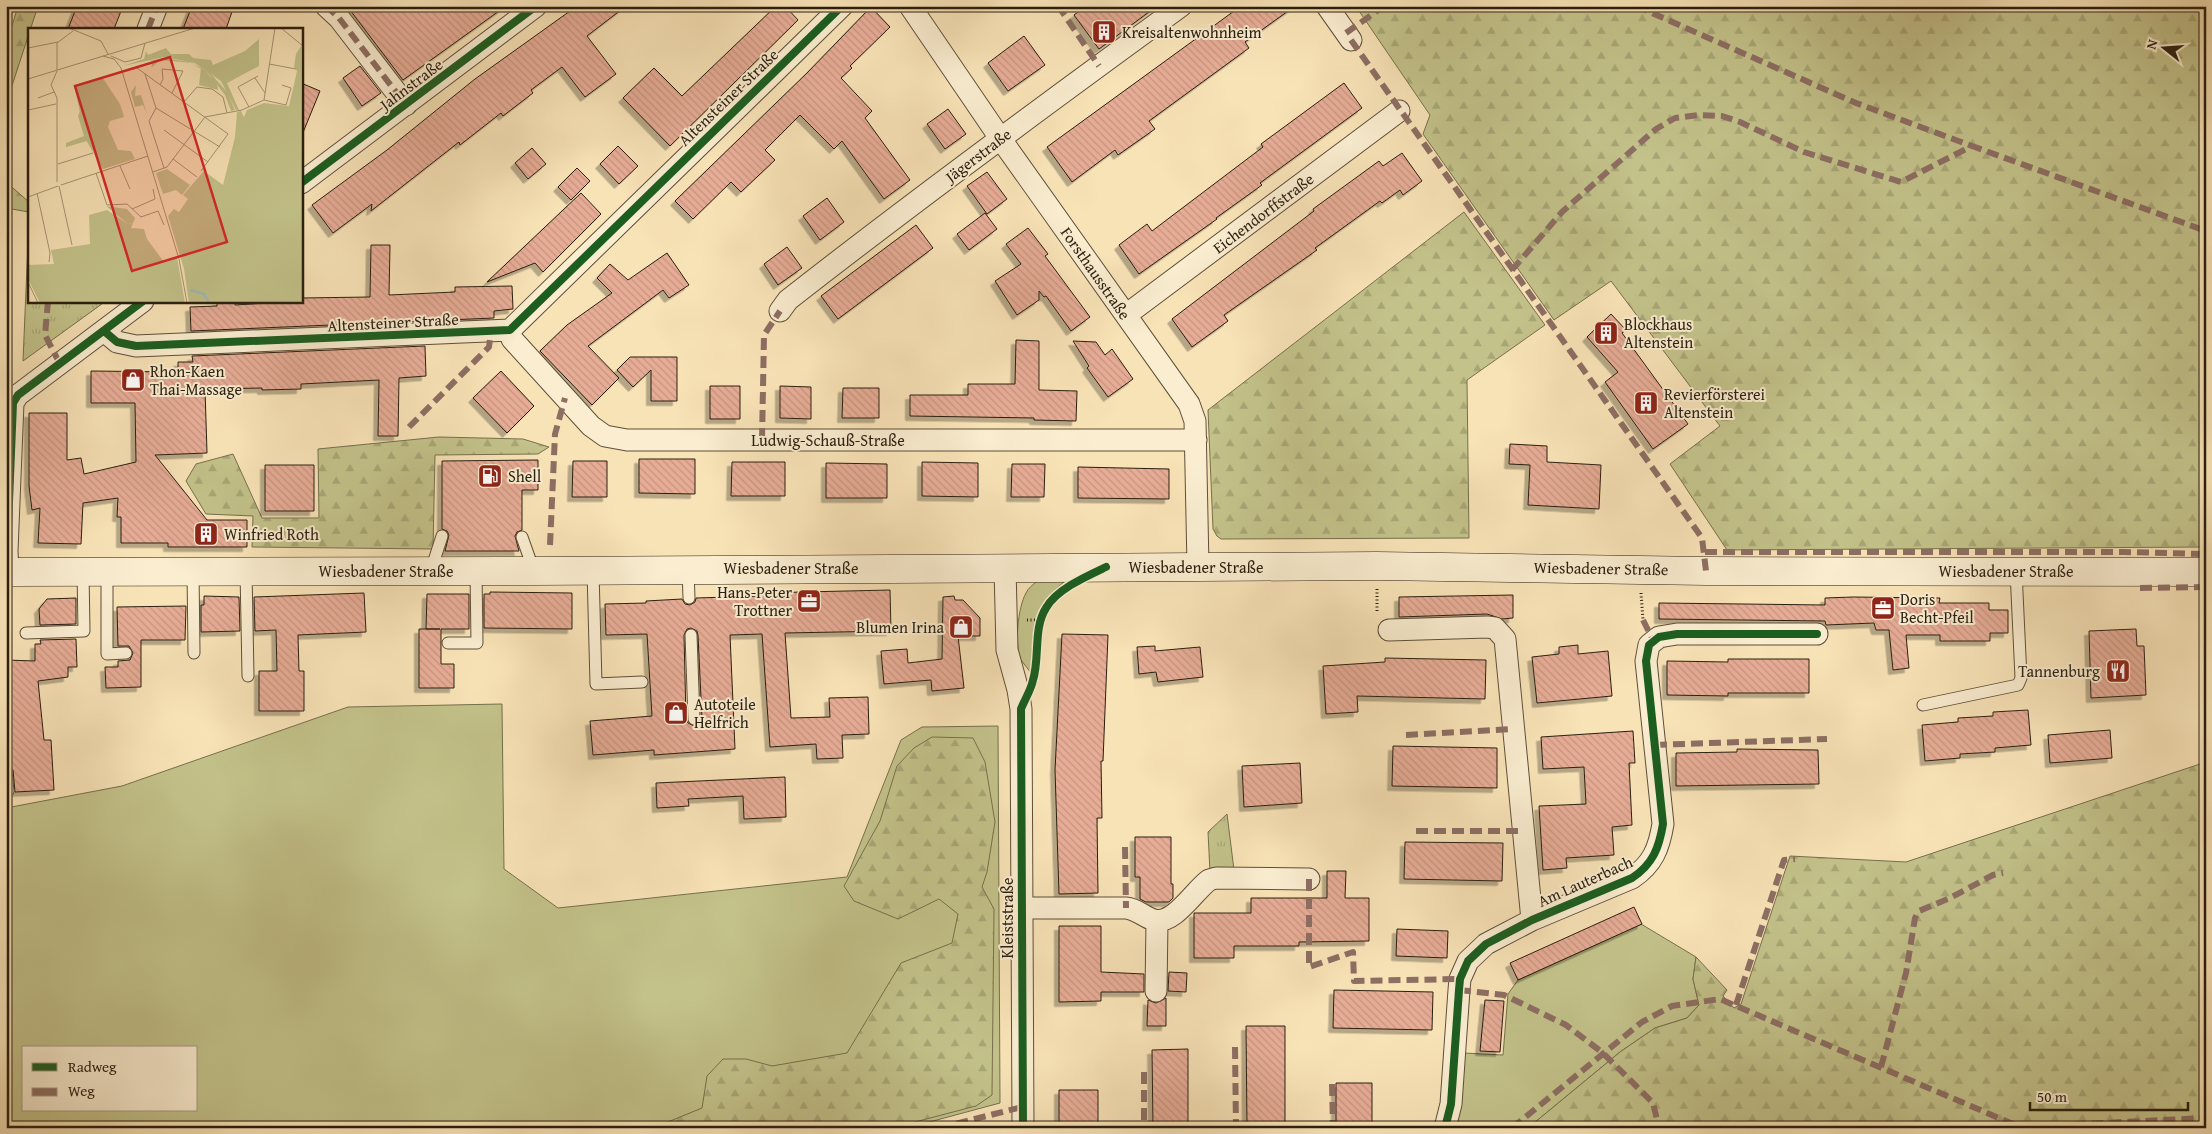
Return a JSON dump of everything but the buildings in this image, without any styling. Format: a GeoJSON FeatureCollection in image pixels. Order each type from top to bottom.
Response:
{"type":"FeatureCollection","features":[{"type":"Feature","properties":{"kind":"main road","name":"Wiesbadener Straße"},"geometry":{"type":"LineString","coordinates":[[7,572],[593,571],[1198,566],[1505,566],[1706,571],[2206,572]]}},
{"type":"Feature","properties":{"kind":"street"},"geometry":{"type":"LineString","coordinates":[[148,28],[156,6]]}},
{"type":"Feature","properties":{"kind":"street"},"geometry":{"type":"LineString","coordinates":[[326,6],[339,18],[406,105]]}},
{"type":"Feature","properties":{"kind":"street","name":"Jahnstraße"},"geometry":{"type":"LineString","coordinates":[[302,182],[536,6]]}},
{"type":"Feature","properties":{"kind":"street","name":"Altensteiner Straße"},"geometry":{"type":"LineString","coordinates":[[104,331],[117,342],[125,345],[144,346],[510,330],[842,6]]}},
{"type":"Feature","properties":{"kind":"street","name":"Forsthausstraße"},"geometry":{"type":"LineString","coordinates":[[910,6],[1000,138],[1189,404],[1195,421],[1198,566]]}},
{"type":"Feature","properties":{"kind":"street","name":"Jägerstraße"},"geometry":{"type":"LineString","coordinates":[[780,311],[788,300],[870,236],[1181,6]]}},
{"type":"Feature","properties":{"kind":"street"},"geometry":{"type":"LineString","coordinates":[[1327,6],[1351,40]]}},
{"type":"Feature","properties":{"kind":"street","name":"Eichendorffstraße"},"geometry":{"type":"LineString","coordinates":[[1126,315],[1400,111]]}},
{"type":"Feature","properties":{"kind":"street"},"geometry":{"type":"LineString","coordinates":[[7,572],[13,403],[18,395],[142,302]]}},
{"type":"Feature","properties":{"kind":"street","name":"Ludwig-Schauß-Straße"},"geometry":{"type":"LineString","coordinates":[[510,330],[512,339],[591,426],[605,436],[626,440],[1196,440]]}},
{"type":"Feature","properties":{"kind":"street","name":"Kleiststraße"},"geometry":{"type":"LineString","coordinates":[[1005,567],[1007,650],[1021,709],[1023,1128]]}},
{"type":"Feature","properties":{"kind":"street","name":"Am Lauterbach"},"geometry":{"type":"LineString","coordinates":[[1383,621],[1495,628],[1505,639],[1532,920]]}},
{"type":"Feature","properties":{"kind":"street","name":"Am Lauterbach"},"geometry":{"type":"LineString","coordinates":[[1445,1128],[1451,1104],[1458,999],[1463,971],[1472,957],[1486,944],[1532,920],[1632,878],[1651,862],[1658,850],[1663,824],[1646,661],[1649,645],[1653,640],[1677,634],[1816,634]]}},
{"type":"Feature","properties":{"kind":"street"},"geometry":{"type":"LineString","coordinates":[[1021,908],[1126,908],[1133,909],[1145,917],[1157,921],[1172,916],[1209,880],[1216,878],[1309,879]]}},
{"type":"Feature","properties":{"kind":"street"},"geometry":{"type":"LineString","coordinates":[[1156,990],[1157,921]]}},
{"type":"Feature","properties":{"kind":"lane"},"geometry":{"type":"LineString","coordinates":[[430,571],[442,536]]}},
{"type":"Feature","properties":{"kind":"lane"},"geometry":{"type":"LineString","coordinates":[[522,537],[534,571]]}},
{"type":"Feature","properties":{"kind":"lane"},"geometry":{"type":"LineString","coordinates":[[688,569],[689,598]]}},
{"type":"Feature","properties":{"kind":"lane"},"geometry":{"type":"LineString","coordinates":[[26,633],[84,631],[95,571]]}},
{"type":"Feature","properties":{"kind":"lane"},"geometry":{"type":"LineString","coordinates":[[95,571],[107,654],[126,653]]}},
{"type":"Feature","properties":{"kind":"lane"},"geometry":{"type":"LineString","coordinates":[[193,571],[194,653]]}},
{"type":"Feature","properties":{"kind":"lane"},"geometry":{"type":"LineString","coordinates":[[246,571],[248,676]]}},
{"type":"Feature","properties":{"kind":"lane"},"geometry":{"type":"LineString","coordinates":[[448,643],[477,643],[476,571]]}},
{"type":"Feature","properties":{"kind":"lane"},"geometry":{"type":"LineString","coordinates":[[593,571],[596,684],[642,682]]}},
{"type":"Feature","properties":{"kind":"lane"},"geometry":{"type":"LineString","coordinates":[[1923,706],[2018,685],[2021,678],[2016,571]]}},
{"type":"Feature","properties":{"kind":"lane"},"geometry":{"type":"LineString","coordinates":[[691,635],[694,719]]}},
{"type":"Feature","properties":{"kind":"lane"},"geometry":{"type":"LineString","coordinates":[[6,771],[8,792]]}},
{"type":"Feature","properties":{"kind":"path"},"geometry":{"type":"LineString","coordinates":[[1640,585],[1643,620]]}},
{"type":"Feature","properties":{"kind":"path"},"geometry":{"type":"LineString","coordinates":[[1377,588],[1383,621]]}},
{"type":"Feature","properties":{"kind":"path"},"geometry":{"type":"LineString","coordinates":[[1039,630],[1042,614]]}},
{"type":"Feature","properties":{"kind":"green space"},"geometry":{"type":"Polygon","coordinates":[[[18,6],[38,6],[31,28],[28,28],[28,37],[6,104],[6,46],[18,6]]]}},
{"type":"Feature","properties":{"kind":"green space"},"geometry":{"type":"Polygon","coordinates":[[[1360,6],[2206,6],[2206,547],[1727,550],[1670,464],[1720,426],[1611,281],[1554,320],[1423,134],[1430,115],[1357,8],[1360,6]]]}},
{"type":"Feature","properties":{"kind":"green space"},"geometry":{"type":"Polygon","coordinates":[[[6,182],[28,201],[28,212],[6,208],[6,182]]]}},
{"type":"Feature","properties":{"kind":"green space"},"geometry":{"type":"Polygon","coordinates":[[[1464,212],[1545,325],[1467,380],[1469,538],[1221,539],[1217,536],[1213,529],[1208,410],[1464,212]]]}},
{"type":"Feature","properties":{"kind":"green space"},"geometry":{"type":"Polygon","coordinates":[[[28,243],[28,302],[105,302],[23,361],[28,243]]]}},
{"type":"Feature","properties":{"kind":"green space"},"geometry":{"type":"Polygon","coordinates":[[[439,437],[523,439],[549,447],[538,454],[435,455],[433,549],[252,547],[253,516],[206,514],[186,481],[196,464],[233,454],[262,518],[319,518],[318,449],[439,437]]]}},
{"type":"Feature","properties":{"kind":"green space"},"geometry":{"type":"Polygon","coordinates":[[[1037,581],[1065,581],[1053,592],[1039,612],[1034,633],[1031,673],[1021,660],[1017,636],[1023,599],[1028,590],[1037,581]]]}},
{"type":"Feature","properties":{"kind":"green space"},"geometry":{"type":"Polygon","coordinates":[[[502,704],[504,869],[558,908],[847,877],[901,740],[922,727],[998,726],[1000,1103],[907,1128],[6,1128],[6,808],[122,786],[348,707],[502,704]]]}},
{"type":"Feature","properties":{"kind":"green space"},"geometry":{"type":"Polygon","coordinates":[[[932,737],[973,738],[985,762],[995,822],[987,872],[982,887],[994,909],[992,1095],[976,1106],[892,1128],[653,1128],[702,1108],[707,1076],[723,1059],[746,1059],[772,1066],[847,1053],[901,963],[952,943],[958,914],[939,899],[898,919],[854,901],[844,886],[880,821],[897,766],[914,748],[932,737]]]}},
{"type":"Feature","properties":{"kind":"green space"},"geometry":{"type":"Polygon","coordinates":[[[2206,762],[2206,1128],[1528,1128],[1620,1052],[1655,1028],[1687,1018],[1699,1005],[1693,979],[1696,957],[1727,990],[1723,996],[1734,1008],[1741,1004],[1790,856],[1906,862],[2206,762]]]}},
{"type":"Feature","properties":{"kind":"green space"},"geometry":{"type":"Polygon","coordinates":[[[1227,814],[1234,870],[1210,872],[1208,832],[1227,814]]]}},
{"type":"Feature","properties":{"kind":"green space"},"geometry":{"type":"Polygon","coordinates":[[[1641,924],[1696,957],[1693,979],[1699,1005],[1687,1018],[1655,1028],[1620,1052],[1528,1128],[1456,1128],[1463,1053],[1503,1055],[1508,994],[1518,980],[1641,924]]]}},
{"type":"Feature","properties":{"kind":"marked path"},"geometry":{"type":"LineString","coordinates":[[148,28],[157,6]]}},
{"type":"Feature","properties":{"kind":"marked path"},"geometry":{"type":"LineString","coordinates":[[326,6],[339,18],[406,105]]}},
{"type":"Feature","properties":{"kind":"marked path"},"geometry":{"type":"LineString","coordinates":[[1065,6],[1061,10],[1099,66]]}},
{"type":"Feature","properties":{"kind":"marked path"},"geometry":{"type":"LineString","coordinates":[[1346,33],[1384,6]]}},
{"type":"Feature","properties":{"kind":"marked path"},"geometry":{"type":"LineString","coordinates":[[1636,6],[1856,103],[1972,146]]}},
{"type":"Feature","properties":{"kind":"marked path"},"geometry":{"type":"LineString","coordinates":[[1351,40],[1702,538],[1706,571]]}},
{"type":"Feature","properties":{"kind":"marked path"},"geometry":{"type":"LineString","coordinates":[[1512,270],[1562,212],[1656,129],[1675,118],[1699,115],[1722,116],[1740,122],[1804,152],[1901,182],[1972,146],[2206,231]]}},
{"type":"Feature","properties":{"kind":"marked path"},"geometry":{"type":"LineString","coordinates":[[48,302],[45,335],[60,364]]}},
{"type":"Feature","properties":{"kind":"marked path"},"geometry":{"type":"LineString","coordinates":[[762,440],[764,335],[780,311]]}},
{"type":"Feature","properties":{"kind":"marked path"},"geometry":{"type":"LineString","coordinates":[[409,427],[489,347],[491,331]]}},
{"type":"Feature","properties":{"kind":"marked path"},"geometry":{"type":"LineString","coordinates":[[550,545],[555,434],[565,398]]}},
{"type":"Feature","properties":{"kind":"marked path"},"geometry":{"type":"LineString","coordinates":[[1705,552],[2124,552],[2206,554]]}},
{"type":"Feature","properties":{"kind":"marked path"},"geometry":{"type":"LineString","coordinates":[[2140,588],[2206,587]]}},
{"type":"Feature","properties":{"kind":"marked path"},"geometry":{"type":"LineString","coordinates":[[1643,620],[1653,640]]}},
{"type":"Feature","properties":{"kind":"marked path"},"geometry":{"type":"LineString","coordinates":[[1406,735],[1513,729]]}},
{"type":"Feature","properties":{"kind":"marked path"},"geometry":{"type":"LineString","coordinates":[[1655,745],[1827,739]]}},
{"type":"Feature","properties":{"kind":"marked path"},"geometry":{"type":"LineString","coordinates":[[1416,831],[1523,831]]}},
{"type":"Feature","properties":{"kind":"marked path"},"geometry":{"type":"LineString","coordinates":[[1125,847],[1126,908]]}},
{"type":"Feature","properties":{"kind":"marked path"},"geometry":{"type":"LineString","coordinates":[[1736,1005],[1784,860],[1795,859]]}},
{"type":"Feature","properties":{"kind":"marked path"},"geometry":{"type":"LineString","coordinates":[[1881,1067],[1906,973],[1915,918],[1919,911],[1950,898],[1993,875],[2003,873]]}},
{"type":"Feature","properties":{"kind":"marked path"},"geometry":{"type":"LineString","coordinates":[[1309,879],[1309,967],[1353,952],[1354,981],[1460,979]]}},
{"type":"Feature","properties":{"kind":"marked path"},"geometry":{"type":"LineString","coordinates":[[1459,990],[1504,995],[1566,1025],[1603,1053],[1653,1103],[1659,1128]]}},
{"type":"Feature","properties":{"kind":"marked path"},"geometry":{"type":"LineString","coordinates":[[1512,1128],[1642,1022],[1672,1006],[1720,999],[2020,1127],[2206,1118]]}},
{"type":"Feature","properties":{"kind":"marked path"},"geometry":{"type":"LineString","coordinates":[[1235,1047],[1236,1128]]}},
{"type":"Feature","properties":{"kind":"marked path"},"geometry":{"type":"LineString","coordinates":[[1144,1072],[1144,1128]]}},
{"type":"Feature","properties":{"kind":"marked path"},"geometry":{"type":"LineString","coordinates":[[1332,1084],[1333,1128]]}},
{"type":"Feature","properties":{"kind":"marked path"},"geometry":{"type":"LineString","coordinates":[[939,1128],[1022,1107]]}},
{"type":"Feature","properties":{"kind":"cycle path"},"geometry":{"type":"LineString","coordinates":[[302,182],[536,6]]}},
{"type":"Feature","properties":{"kind":"cycle path"},"geometry":{"type":"LineString","coordinates":[[104,331],[117,342],[136,346],[510,330],[842,6]]}},
{"type":"Feature","properties":{"kind":"cycle path"},"geometry":{"type":"LineString","coordinates":[[8,572],[7,551],[13,403],[18,395],[142,302]]}},
{"type":"Feature","properties":{"kind":"cycle path"},"geometry":{"type":"LineString","coordinates":[[1023,1128],[1021,709],[1033,680],[1039,625],[1046,608],[1065,589],[1106,567]]}},
{"type":"Feature","properties":{"kind":"cycle path"},"geometry":{"type":"LineString","coordinates":[[1445,1128],[1451,1104],[1460,979],[1468,961],[1486,944],[1532,920],[1632,878],[1645,867],[1657,848],[1663,824],[1646,661],[1649,645],[1659,637],[1677,634],[1817,634]]}},
{"type":"Feature","properties":{"kind":"place","name":"Kreisaltenwohnheim"},"geometry":{"type":"Point","coordinates":[1104,32]}},
{"type":"Feature","properties":{"kind":"place","name":"Blockhaus Altenstein"},"geometry":{"type":"Point","coordinates":[1606,333]}},
{"type":"Feature","properties":{"kind":"place","name":"Rhon-Kaen Thai-Massage"},"geometry":{"type":"Point","coordinates":[133,380]}},
{"type":"Feature","properties":{"kind":"place","name":"Revierförsterei Altenstein"},"geometry":{"type":"Point","coordinates":[1646,403]}},
{"type":"Feature","properties":{"kind":"place","name":"Shell"},"geometry":{"type":"Point","coordinates":[490,476]}},
{"type":"Feature","properties":{"kind":"place","name":"Winfried Roth"},"geometry":{"type":"Point","coordinates":[206,534]}},
{"type":"Feature","properties":{"kind":"place","name":"Hans-Peter Trottner"},"geometry":{"type":"Point","coordinates":[809,601]}},
{"type":"Feature","properties":{"kind":"place","name":"Doris Becht-Pfeil"},"geometry":{"type":"Point","coordinates":[1883,608]}},
{"type":"Feature","properties":{"kind":"place","name":"Blumen Irina"},"geometry":{"type":"Point","coordinates":[961,627]}},
{"type":"Feature","properties":{"kind":"place","name":"Tannenburg"},"geometry":{"type":"Point","coordinates":[2118,671]}},
{"type":"Feature","properties":{"kind":"place","name":"Autoteile Helfrich"},"geometry":{"type":"Point","coordinates":[676,713]}}]}
